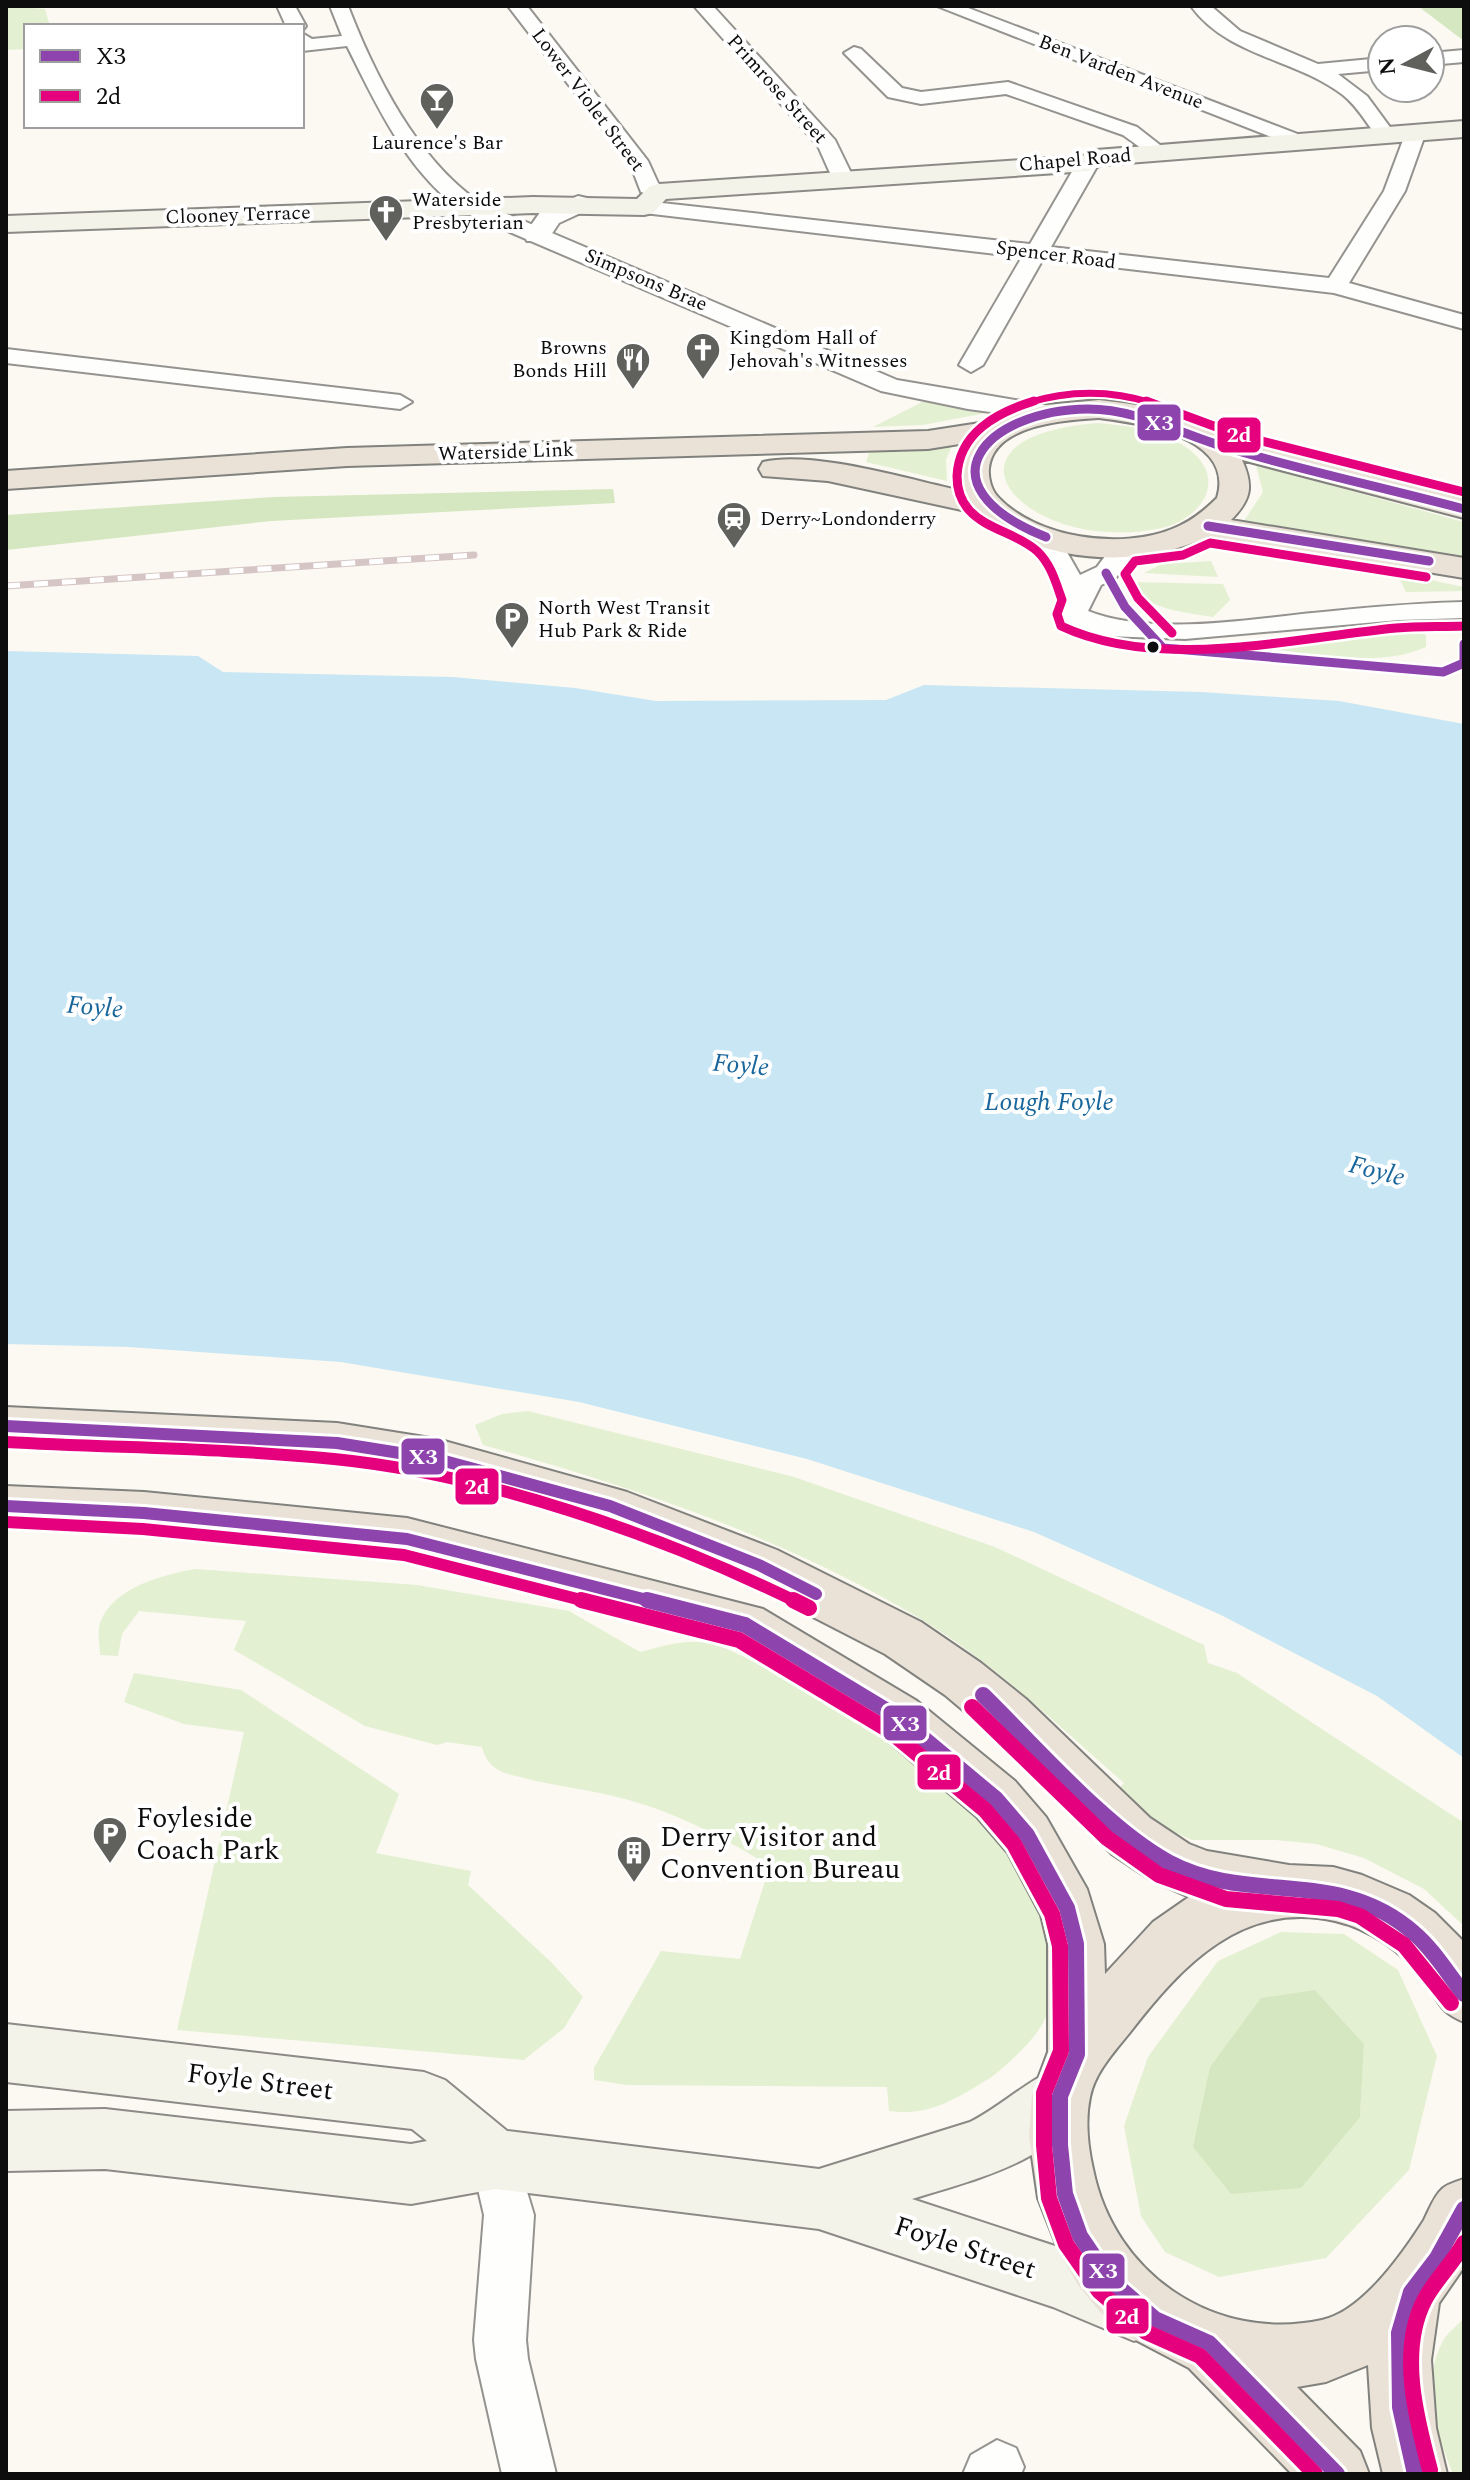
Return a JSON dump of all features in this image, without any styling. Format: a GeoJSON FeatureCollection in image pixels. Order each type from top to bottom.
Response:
{"type":"FeatureCollection","features":[{"type":"Feature","properties":{"kind":"highway","name":"Waterside Link"},"geometry":{"type":"LineString","coordinates":[[6,480],[347,457],[928,440],[1005,428],[1051,413],[1099,409],[1141,414],[1180,426],[1212,443],[1464,509]]}},
{"type":"Feature","properties":{"kind":"highway"},"geometry":{"type":"LineString","coordinates":[[988,506],[975,487],[973,465],[984,445],[1005,428]]}},
{"type":"Feature","properties":{"kind":"highway"},"geometry":{"type":"LineString","coordinates":[[1208,526],[1232,502],[1236,483],[1230,464],[1212,443]]}},
{"type":"Feature","properties":{"kind":"highway","name":"Waterside Link"},"geometry":{"type":"LineString","coordinates":[[6,501],[348,477],[745,468],[828,472],[988,506],[1046,537],[1085,546],[1126,546],[1179,539],[1208,526]]}},
{"type":"Feature","properties":{"kind":"highway"},"geometry":{"type":"LineString","coordinates":[[1208,526],[1464,568]]}},
{"type":"Feature","properties":{"kind":"highway"},"geometry":{"type":"LineString","coordinates":[[6,1426],[57,1426],[337,1443],[437,1459],[610,1506],[759,1565],[903,1638],[963,1679],[1008,1716],[1131,1836],[1170,1862],[1206,1877],[1285,1890],[1347,1894],[1399,1919],[1439,1954],[1464,1994]]}},
{"type":"Feature","properties":{"kind":"highway"},"geometry":{"type":"LineString","coordinates":[[6,1506],[144,1513],[407,1539],[745,1625],[899,1718],[996,1799],[1027,1835],[1067,1908],[1076,1944],[1069,2075],[1060,2145],[1065,2194],[1080,2236],[1109,2279],[1182,2331],[1337,2474]]}},
{"type":"Feature","properties":{"kind":"highway"},"geometry":{"type":"LineString","coordinates":[[1069,2075],[1148,1964],[1182,1934],[1212,1914],[1245,1899],[1285,1890]]}},
{"type":"Feature","properties":{"kind":"highway"},"geometry":{"type":"LineString","coordinates":[[1415,2474],[1401,2407],[1397,2363],[1464,2209]]}},
{"type":"Feature","properties":{"kind":"highway"},"geometry":{"type":"LineString","coordinates":[[1182,2331],[1252,2355],[1293,2358],[1332,2350],[1364,2334],[1434,2275]]}},
{"type":"Feature","properties":{"kind":"main road","name":"Chapel Road"},"geometry":{"type":"LineString","coordinates":[[578,204],[652,200],[842,177],[1088,163],[1096,158],[1159,152],[1464,129]]}},
{"type":"Feature","properties":{"kind":"main road","name":"Clooney Terrace"},"geometry":{"type":"LineString","coordinates":[[6,224],[578,204]]}},
{"type":"Feature","properties":{"kind":"main road","name":"Foyle Street"},"geometry":{"type":"LineString","coordinates":[[6,2053],[424,2101],[495,2159]]}},
{"type":"Feature","properties":{"kind":"main road","name":"Foyle Street"},"geometry":{"type":"LineString","coordinates":[[819,2199],[977,2149],[1013,2132],[1069,2075]]}},
{"type":"Feature","properties":{"kind":"main road","name":"Foyle Street"},"geometry":{"type":"LineString","coordinates":[[6,2141],[105,2139],[411,2174],[495,2159],[819,2199],[1055,2277],[1182,2331]]}},
{"type":"Feature","properties":{"kind":"street"},"geometry":{"type":"LineString","coordinates":[[286,6],[295,24]]}},
{"type":"Feature","properties":{"kind":"street","name":"Simpsons Brae"},"geometry":{"type":"LineString","coordinates":[[339,6],[352,40],[402,138],[449,193],[471,207],[890,386],[968,402],[1051,413]]}},
{"type":"Feature","properties":{"kind":"street","name":"Lower Violet Street"},"geometry":{"type":"LineString","coordinates":[[517,6],[641,165],[652,200]]}},
{"type":"Feature","properties":{"kind":"street","name":"Primrose Street"},"geometry":{"type":"LineString","coordinates":[[703,6],[828,144],[842,177]]}},
{"type":"Feature","properties":{"kind":"street","name":"Ben Varden Avenue"},"geometry":{"type":"LineString","coordinates":[[946,6],[1296,140]]}},
{"type":"Feature","properties":{"kind":"street"},"geometry":{"type":"LineString","coordinates":[[1200,6],[1230,36],[1316,70],[1359,100],[1385,134]]}},
{"type":"Feature","properties":{"kind":"street"},"geometry":{"type":"LineString","coordinates":[[304,44],[305,46],[352,40]]}},
{"type":"Feature","properties":{"kind":"street"},"geometry":{"type":"LineString","coordinates":[[854,53],[895,93],[921,98],[1008,88],[1130,131],[1159,152]]}},
{"type":"Feature","properties":{"kind":"street"},"geometry":{"type":"LineString","coordinates":[[1316,70],[1366,65]]}},
{"type":"Feature","properties":{"kind":"street"},"geometry":{"type":"LineString","coordinates":[[1336,286],[1392,191],[1413,149],[1416,132]]}},
{"type":"Feature","properties":{"kind":"street"},"geometry":{"type":"LineString","coordinates":[[971,365],[1088,163]]}},
{"type":"Feature","properties":{"kind":"street","name":"Spencer Road"},"geometry":{"type":"LineString","coordinates":[[652,200],[1037,254],[1336,286],[1464,322]]}},
{"type":"Feature","properties":{"kind":"street"},"geometry":{"type":"LineString","coordinates":[[537,235],[550,217],[578,204]]}},
{"type":"Feature","properties":{"kind":"street"},"geometry":{"type":"LineString","coordinates":[[6,356],[400,402]]}},
{"type":"Feature","properties":{"kind":"street"},"geometry":{"type":"LineString","coordinates":[[1046,537],[1076,608],[1107,628],[1237,629],[1323,618],[1464,610]]}},
{"type":"Feature","properties":{"kind":"street"},"geometry":{"type":"LineString","coordinates":[[1076,608],[1090,580],[1106,573],[1126,546]]}},
{"type":"Feature","properties":{"kind":"street"},"geometry":{"type":"LineString","coordinates":[[1106,573],[1125,607],[1146,627]]}},
{"type":"Feature","properties":{"kind":"street"},"geometry":{"type":"LineString","coordinates":[[495,2159],[509,2215],[500,2340],[502,2359],[529,2474]]}},
{"type":"Feature","properties":{"kind":"green space"},"geometry":{"type":"Polygon","coordinates":[[[6,6],[45,9],[49,24],[24,24],[24,49],[6,50],[6,6]]]}},
{"type":"Feature","properties":{"kind":"green space"},"geometry":{"type":"Polygon","coordinates":[[[1418,6],[1464,6],[1464,41],[1446,27],[1446,24],[1418,6]]]}},
{"type":"Feature","properties":{"kind":"green space"},"geometry":{"type":"Polygon","coordinates":[[[932,397],[991,412],[923,425],[873,427],[932,397]]]}},
{"type":"Feature","properties":{"kind":"green space"},"geometry":{"type":"Polygon","coordinates":[[[1098,423],[1158,433],[1190,450],[1202,462],[1207,475],[1208,487],[1204,499],[1185,518],[1172,525],[1109,532],[1067,525],[1033,510],[1011,491],[1004,469],[1014,449],[1044,433],[1098,423]]]}},
{"type":"Feature","properties":{"kind":"green space"},"geometry":{"type":"Polygon","coordinates":[[[953,443],[946,460],[947,481],[866,462],[870,450],[953,443]]]}},
{"type":"Feature","properties":{"kind":"green space"},"geometry":{"type":"Polygon","coordinates":[[[1256,465],[1464,522],[1464,558],[1244,521],[1263,492],[1256,465]]]}},
{"type":"Feature","properties":{"kind":"green space"},"geometry":{"type":"Polygon","coordinates":[[[613,489],[615,503],[271,521],[6,550],[6,515],[274,497],[613,489]]]}},
{"type":"Feature","properties":{"kind":"green space"},"geometry":{"type":"Polygon","coordinates":[[[1211,561],[1218,577],[1144,573],[1162,564],[1211,561]]]}},
{"type":"Feature","properties":{"kind":"green space"},"geometry":{"type":"Polygon","coordinates":[[[1397,573],[1464,587],[1464,591],[1406,592],[1397,573]]]}},
{"type":"Feature","properties":{"kind":"green space"},"geometry":{"type":"Polygon","coordinates":[[[1129,582],[1223,584],[1230,600],[1213,617],[1190,613],[1145,599],[1129,582]]]}},
{"type":"Feature","properties":{"kind":"green space"},"geometry":{"type":"Polygon","coordinates":[[[1421,626],[1426,636],[1426,647],[1386,657],[1321,655],[1258,648],[1257,643],[1421,626]]]}},
{"type":"Feature","properties":{"kind":"green space"},"geometry":{"type":"Polygon","coordinates":[[[528,1411],[794,1477],[995,1547],[1204,1645],[1208,1663],[1237,1673],[1464,1823],[1464,1926],[1424,1889],[1364,1858],[1316,1844],[1276,1840],[1192,1840],[1156,1824],[1116,1792],[1124,1783],[1049,1717],[998,1673],[916,1616],[812,1561],[705,1516],[595,1478],[483,1445],[475,1425],[502,1414],[528,1411]]]}},
{"type":"Feature","properties":{"kind":"green space"},"geometry":{"type":"Polygon","coordinates":[[[195,1569],[417,1585],[569,1611],[640,1652],[678,1643],[717,1645],[806,1687],[904,1752],[952,1792],[993,1837],[1026,1885],[1045,1935],[1049,1986],[1048,2009],[1043,2023],[1022,2050],[990,2078],[954,2099],[917,2111],[889,2111],[887,2087],[627,2085],[594,2080],[594,2068],[661,1951],[740,1959],[770,1866],[664,1811],[504,1772],[490,1763],[482,1747],[447,1742],[437,1745],[365,1726],[234,1650],[246,1621],[139,1611],[122,1634],[118,1656],[100,1655],[100,1623],[116,1600],[154,1579],[195,1569]]]}},
{"type":"Feature","properties":{"kind":"green space"},"geometry":{"type":"Polygon","coordinates":[[[134,1673],[241,1690],[399,1794],[376,1853],[471,1871],[468,1885],[552,1963],[583,1997],[564,2028],[524,2060],[177,2030],[244,1732],[184,1724],[124,1702],[134,1673]]]}},
{"type":"Feature","properties":{"kind":"green space"},"geometry":{"type":"Polygon","coordinates":[[[1281,1932],[1344,1934],[1398,1970],[1437,2056],[1409,2170],[1326,2258],[1219,2277],[1165,2252],[1141,2216],[1124,2126],[1148,2057],[1218,1961],[1281,1932]],[[1315,1990],[1360,2117],[1364,2044],[1315,1990]]]}},
{"type":"Feature","properties":{"kind":"green space"},"geometry":{"type":"Polygon","coordinates":[[[1315,1990],[1364,2044],[1360,2117],[1301,2188],[1231,2194],[1193,2147],[1210,2067],[1261,1998],[1315,1990]]]}},
{"type":"Feature","properties":{"kind":"green space"},"geometry":{"type":"Polygon","coordinates":[[[1464,2318],[1464,2474],[1453,2474],[1433,2408],[1433,2374],[1443,2341],[1464,2318]]]}},
{"type":"Feature","properties":{"kind":"water","name":"Lough Foyle"},"geometry":{"type":"Polygon","coordinates":[[[6,651],[198,656],[223,672],[453,677],[575,688],[656,701],[886,700],[924,685],[1201,692],[1339,701],[1464,724],[1464,1758],[1377,1696],[1221,1615],[1034,1532],[807,1459],[579,1402],[341,1362],[129,1347],[6,1344],[6,651]]]}},
{"type":"Feature","properties":{"kind":"railway"},"geometry":{"type":"LineString","coordinates":[[6,586],[474,555]]}},
{"type":"Feature","properties":{"kind":"transit line","name":"2d"},"geometry":{"type":"LineString","coordinates":[[1464,492],[1238,435],[1148,401],[1103,393],[1057,396],[1031,402],[984,423],[968,440],[958,460],[957,484],[969,510],[1038,552],[1049,568],[1062,600],[1057,614],[1061,626],[1089,639],[1128,646],[1173,648],[1273,642],[1396,628],[1464,626]]}},
{"type":"Feature","properties":{"kind":"transit line","name":"X3"},"geometry":{"type":"LineString","coordinates":[[1046,537],[994,511],[975,484],[974,465],[983,448],[999,434],[1043,416],[1085,409],[1134,415],[1232,450],[1464,509]]}},
{"type":"Feature","properties":{"kind":"transit line","name":"X3"},"geometry":{"type":"LineString","coordinates":[[1208,526],[1429,561]]}},
{"type":"Feature","properties":{"kind":"transit line","name":"2d"},"geometry":{"type":"LineString","coordinates":[[1172,633],[1138,598],[1125,574],[1135,561],[1183,555],[1210,543],[1426,577]]}},
{"type":"Feature","properties":{"kind":"transit line","name":"X3"},"geometry":{"type":"LineString","coordinates":[[1106,573],[1125,607],[1163,648],[1443,672],[1464,663],[1464,644]]}},
{"type":"Feature","properties":{"kind":"transit line","name":"X3"},"geometry":{"type":"LineString","coordinates":[[6,1426],[337,1443],[437,1459],[610,1506],[759,1565],[816,1594]]}},
{"type":"Feature","properties":{"kind":"transit line","name":"2d"},"geometry":{"type":"LineString","coordinates":[[6,1442],[335,1459],[434,1475],[605,1521],[752,1580],[809,1608]]}},
{"type":"Feature","properties":{"kind":"transit line","name":"X3"},"geometry":{"type":"LineString","coordinates":[[6,1506],[144,1513],[407,1539],[745,1625],[899,1718],[996,1799],[1027,1835],[1067,1908],[1076,1944],[1077,2054],[1060,2096],[1060,2145],[1065,2194],[1080,2236],[1109,2279],[1155,2319],[1209,2343],[1337,2474]]}},
{"type":"Feature","properties":{"kind":"transit line","name":"2d"},"geometry":{"type":"LineString","coordinates":[[6,1522],[143,1529],[404,1555],[739,1640],[890,1731],[985,1810],[1014,1844],[1052,1914],[1060,1946],[1061,2051],[1044,2093],[1044,2145],[1049,2198],[1066,2244],[1099,2291],[1146,2332],[1200,2356],[1315,2474]]}},
{"type":"Feature","properties":{"kind":"transit line","name":"X3"},"geometry":{"type":"LineString","coordinates":[[983,1695],[1118,1826],[1168,1862],[1228,1883],[1340,1893],[1366,1901],[1415,1933],[1464,1994]]}},
{"type":"Feature","properties":{"kind":"transit line","name":"2d"},"geometry":{"type":"LineString","coordinates":[[972,1707],[1107,1838],[1159,1875],[1226,1899],[1338,1909],[1360,1916],[1404,1945],[1451,2003]]}},
{"type":"Feature","properties":{"kind":"transit line","name":"X3"},"geometry":{"type":"LineString","coordinates":[[1415,2474],[1400,2407],[1399,2333],[1411,2292],[1437,2258],[1464,2209]]}},
{"type":"Feature","properties":{"kind":"transit line","name":"2d"},"geometry":{"type":"LineString","coordinates":[[1430,2470],[1413,2384],[1413,2338],[1425,2299],[1464,2243]]}},
{"type":"Feature","properties":{"kind":"place","name":"Laurence's Bar"},"geometry":{"type":"Point","coordinates":[437,131]}},
{"type":"Feature","properties":{"kind":"place","name":"Waterside Presbyterian"},"geometry":{"type":"Point","coordinates":[386,243]}},
{"type":"Feature","properties":{"kind":"place","name":"Kingdom Hall of Jehovah's Witnesses"},"geometry":{"type":"Point","coordinates":[703,381]}},
{"type":"Feature","properties":{"kind":"place","name":"Browns Bonds Hill"},"geometry":{"type":"Point","coordinates":[633,391]}},
{"type":"Feature","properties":{"kind":"place","name":"Derry~Londonderry"},"geometry":{"type":"Point","coordinates":[734,550]}},
{"type":"Feature","properties":{"kind":"place","name":"North West Transit Hub Park & Ride"},"geometry":{"type":"Point","coordinates":[512,650]}},
{"type":"Feature","properties":{"kind":"place","name":"Foyleside Coach Park"},"geometry":{"type":"Point","coordinates":[110,1865]}},
{"type":"Feature","properties":{"kind":"place","name":"Derry Visitor and Convention Bureau"},"geometry":{"type":"Point","coordinates":[634,1884]}},
{"type":"Feature","properties":{"kind":"water label","name":"Foyle"},"geometry":{"type":"Point","coordinates":[95,1007]}},
{"type":"Feature","properties":{"kind":"water label","name":"Foyle"},"geometry":{"type":"Point","coordinates":[741,1065]}},
{"type":"Feature","properties":{"kind":"water label","name":"Foyle"},"geometry":{"type":"Point","coordinates":[1377,1171]}}]}
